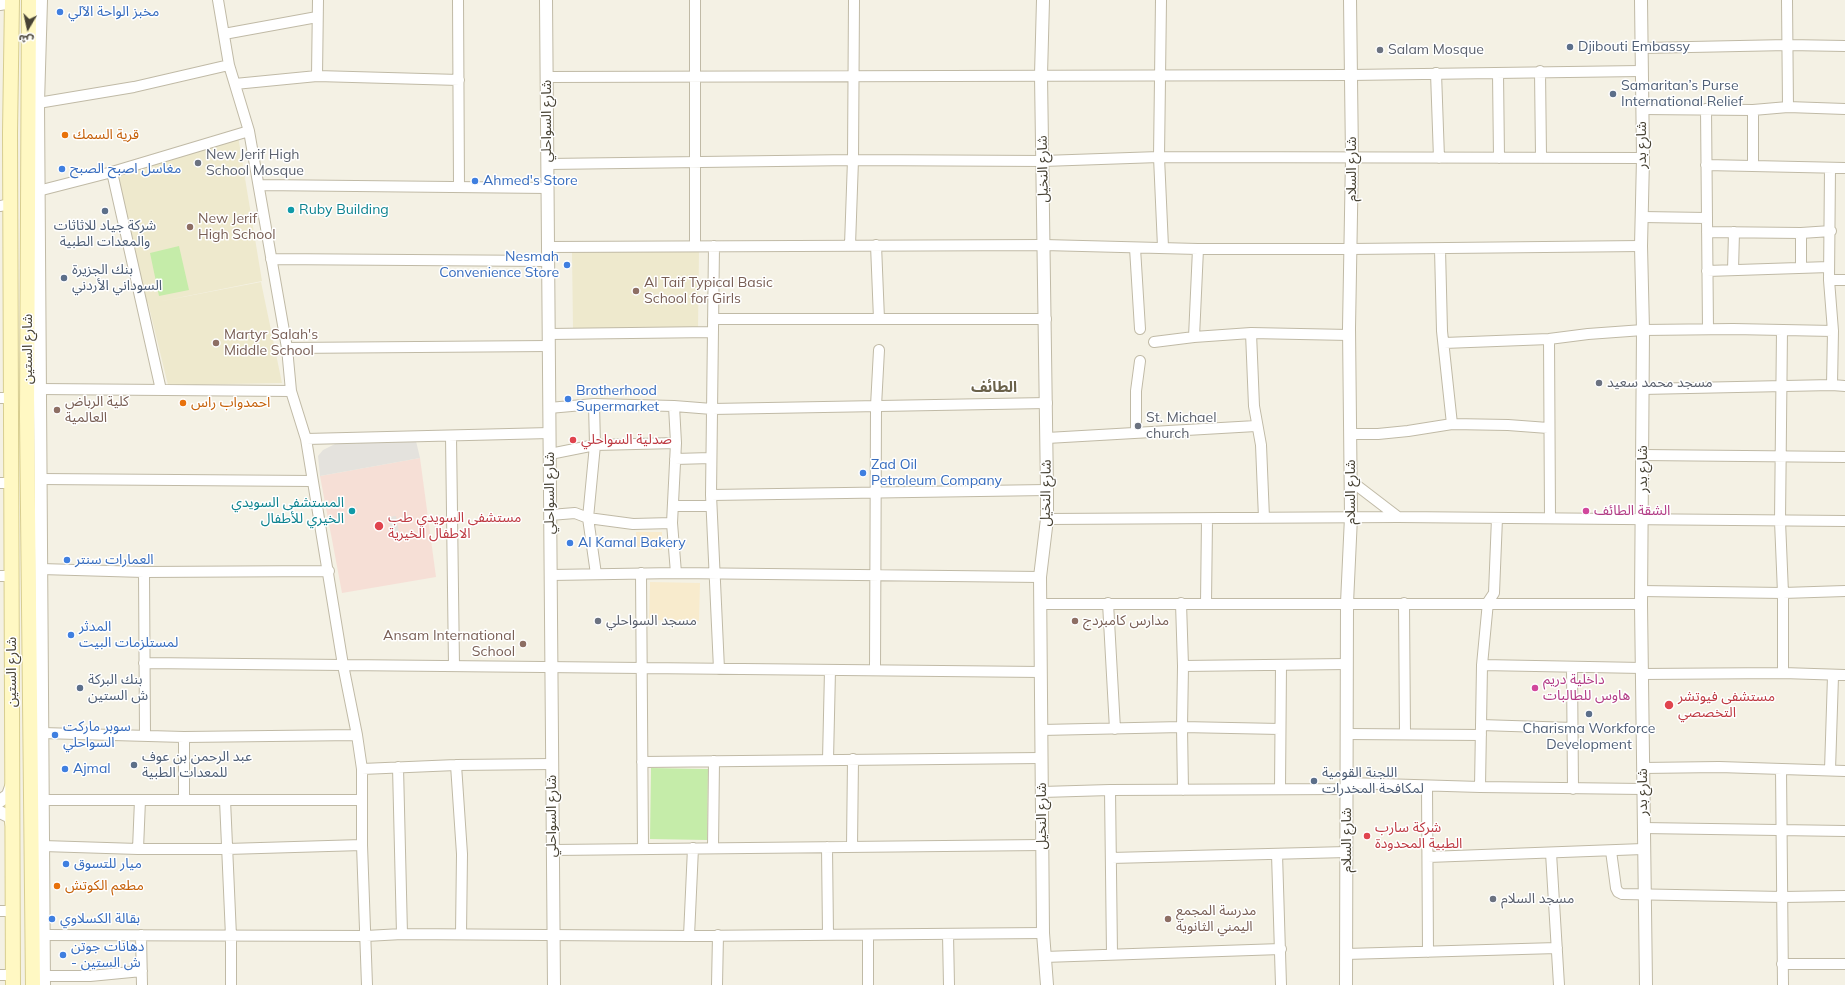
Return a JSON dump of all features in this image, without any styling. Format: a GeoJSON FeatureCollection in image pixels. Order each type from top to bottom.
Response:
{"type":"FeatureCollection","features":[{"type":"Feature","properties":{"kind":"main road","name":"شارع الستين"},"geometry":{"type":"LineString","coordinates":[[33,985],[38,890],[27,424],[39,0]]}},
{"type":"Feature","properties":{"kind":"main road","name":"شارع الستين"},"geometry":{"type":"LineString","coordinates":[[8,3],[5,205],[6,576],[12,784],[12,826],[6,911],[9,978]]}},
{"type":"Feature","properties":{"kind":"street"},"geometry":{"type":"LineString","coordinates":[[39,0],[38,191],[43,846],[38,890],[43,935],[44,980],[142,971]]}},
{"type":"Feature","properties":{"kind":"street"},"geometry":{"type":"LineString","coordinates":[[218,0],[229,65],[249,131],[287,348],[291,391],[306,439],[343,665],[357,735],[362,769],[362,845],[367,985]]}},
{"type":"Feature","properties":{"kind":"street"},"geometry":{"type":"LineString","coordinates":[[317,76],[318,0]]}},
{"type":"Feature","properties":{"kind":"street"},"geometry":{"type":"LineString","coordinates":[[458,0],[459,186]]}},
{"type":"Feature","properties":{"kind":"street","name":"شارع السواحلي"},"geometry":{"type":"LineString","coordinates":[[546,0],[554,985]]}},
{"type":"Feature","properties":{"kind":"street"},"geometry":{"type":"LineString","coordinates":[[695,0],[695,245]]}},
{"type":"Feature","properties":{"kind":"street"},"geometry":{"type":"LineString","coordinates":[[850,245],[853,160],[854,0]]}},
{"type":"Feature","properties":{"kind":"street","name":"شارع النخيل"},"geometry":{"type":"LineString","coordinates":[[1043,0],[1041,75],[1046,319],[1047,519],[1040,577],[1040,604],[1043,933],[1047,985]]}},
{"type":"Feature","properties":{"kind":"street"},"geometry":{"type":"LineString","coordinates":[[1161,0],[1159,157],[1163,247]]}},
{"type":"Feature","properties":{"kind":"street","name":"شارع السلام"},"geometry":{"type":"LineString","coordinates":[[1346,985],[1348,786],[1347,603],[1351,517],[1349,335],[1352,158],[1350,0]]}},
{"type":"Feature","properties":{"kind":"street","name":"شارع بدر"},"geometry":{"type":"LineString","coordinates":[[1641,0],[1643,158],[1641,246],[1643,330],[1641,604],[1646,985]]}},
{"type":"Feature","properties":{"kind":"street"},"geometry":{"type":"LineString","coordinates":[[1787,0],[1788,107]]}},
{"type":"Feature","properties":{"kind":"street"},"geometry":{"type":"LineString","coordinates":[[224,34],[318,17]]}},
{"type":"Feature","properties":{"kind":"street"},"geometry":{"type":"LineString","coordinates":[[1642,48],[1788,45],[1845,46]]}},
{"type":"Feature","properties":{"kind":"street"},"geometry":{"type":"LineString","coordinates":[[38,103],[134,87],[229,65]]}},
{"type":"Feature","properties":{"kind":"street"},"geometry":{"type":"LineString","coordinates":[[547,77],[1350,75],[1641,71]]}},
{"type":"Feature","properties":{"kind":"street"},"geometry":{"type":"LineString","coordinates":[[1540,72],[1541,156]]}},
{"type":"Feature","properties":{"kind":"street"},"geometry":{"type":"LineString","coordinates":[[1436,73],[1439,158]]}},
{"type":"Feature","properties":{"kind":"street"},"geometry":{"type":"LineString","coordinates":[[1498,73],[1499,158]]}},
{"type":"Feature","properties":{"kind":"street"},"geometry":{"type":"LineString","coordinates":[[235,84],[317,76],[459,80]]}},
{"type":"Feature","properties":{"kind":"street"},"geometry":{"type":"LineString","coordinates":[[1642,109],[1753,110],[1788,107],[1845,109]]}},
{"type":"Feature","properties":{"kind":"street"},"geometry":{"type":"LineString","coordinates":[[1706,110],[1708,329]]}},
{"type":"Feature","properties":{"kind":"street"},"geometry":{"type":"LineString","coordinates":[[1753,110],[1753,166]]}},
{"type":"Feature","properties":{"kind":"street"},"geometry":{"type":"LineString","coordinates":[[38,191],[112,172],[249,131]]}},
{"type":"Feature","properties":{"kind":"street"},"geometry":{"type":"LineString","coordinates":[[548,164],[853,160],[1043,161],[1159,157],[1499,158],[1541,156],[1643,158]]}},
{"type":"Feature","properties":{"kind":"street"},"geometry":{"type":"LineString","coordinates":[[1706,165],[1845,168]]}},
{"type":"Feature","properties":{"kind":"street"},"geometry":{"type":"LineString","coordinates":[[1830,168],[1829,280],[1833,331],[1832,385]]}},
{"type":"Feature","properties":{"kind":"street"},"geometry":{"type":"LineString","coordinates":[[112,172],[161,390]]}},
{"type":"Feature","properties":{"kind":"street"},"geometry":{"type":"LineString","coordinates":[[259,185],[548,188]]}},
{"type":"Feature","properties":{"kind":"street"},"geometry":{"type":"LineString","coordinates":[[1642,217],[1707,218]]}},
{"type":"Feature","properties":{"kind":"street"},"geometry":{"type":"LineString","coordinates":[[1707,232],[1801,233],[1830,231]]}},
{"type":"Feature","properties":{"kind":"street"},"geometry":{"type":"LineString","coordinates":[[1733,270],[1734,232]]}},
{"type":"Feature","properties":{"kind":"street"},"geometry":{"type":"LineString","coordinates":[[1801,233],[1801,268]]}},
{"type":"Feature","properties":{"kind":"street"},"geometry":{"type":"LineString","coordinates":[[548,247],[695,245],[1044,245],[1198,249],[1440,249],[1641,246]]}},
{"type":"Feature","properties":{"kind":"street"},"geometry":{"type":"LineString","coordinates":[[876,245],[879,319]]}},
{"type":"Feature","properties":{"kind":"street"},"geometry":{"type":"LineString","coordinates":[[714,246],[711,506],[718,669]]}},
{"type":"Feature","properties":{"kind":"street"},"geometry":{"type":"LineString","coordinates":[[1135,248],[1140,329]]}},
{"type":"Feature","properties":{"kind":"street"},"geometry":{"type":"LineString","coordinates":[[1194,337],[1198,249]]}},
{"type":"Feature","properties":{"kind":"street"},"geometry":{"type":"LineString","coordinates":[[1440,249],[1442,331],[1452,424]]}},
{"type":"Feature","properties":{"kind":"street"},"geometry":{"type":"LineString","coordinates":[[271,259],[548,261]]}},
{"type":"Feature","properties":{"kind":"street"},"geometry":{"type":"LineString","coordinates":[[1707,271],[1829,267]]}},
{"type":"Feature","properties":{"kind":"street"},"geometry":{"type":"LineString","coordinates":[[1829,280],[1845,280]]}},
{"type":"Feature","properties":{"kind":"street"},"geometry":{"type":"LineString","coordinates":[[713,319],[1046,319]]}},
{"type":"Feature","properties":{"kind":"street"},"geometry":{"type":"LineString","coordinates":[[1444,343],[1549,339],[1588,334],[1643,330],[1708,329],[1833,331]]}},
{"type":"Feature","properties":{"kind":"street"},"geometry":{"type":"LineString","coordinates":[[1782,330],[1780,521],[1783,593],[1783,673]]}},
{"type":"Feature","properties":{"kind":"street"},"geometry":{"type":"LineString","coordinates":[[287,348],[549,340],[713,332]]}},
{"type":"Feature","properties":{"kind":"street"},"geometry":{"type":"LineString","coordinates":[[1250,333],[1256,426],[1261,445],[1264,518]]}},
{"type":"Feature","properties":{"kind":"street"},"geometry":{"type":"LineString","coordinates":[[1154,342],[1194,337],[1250,333],[1349,335]]}},
{"type":"Feature","properties":{"kind":"street"},"geometry":{"type":"LineString","coordinates":[[1549,339],[1548,428],[1550,518]]}},
{"type":"Feature","properties":{"kind":"street"},"geometry":{"type":"LineString","coordinates":[[875,670],[876,406],[879,350]]}},
{"type":"Feature","properties":{"kind":"street"},"geometry":{"type":"LineString","coordinates":[[1136,433],[1136,391],[1140,361]]}},
{"type":"Feature","properties":{"kind":"street"},"geometry":{"type":"LineString","coordinates":[[1642,389],[1782,385],[1845,386]]}},
{"type":"Feature","properties":{"kind":"street"},"geometry":{"type":"LineString","coordinates":[[40,389],[291,391]]}},
{"type":"Feature","properties":{"kind":"street"},"geometry":{"type":"LineString","coordinates":[[549,408],[594,404],[674,406],[712,409],[1047,403]]}},
{"type":"Feature","properties":{"kind":"street"},"geometry":{"type":"LineString","coordinates":[[594,404],[595,445],[588,518],[596,574]]}},
{"type":"Feature","properties":{"kind":"street"},"geometry":{"type":"LineString","coordinates":[[674,406],[676,442],[672,523],[676,573]]}},
{"type":"Feature","properties":{"kind":"street"},"geometry":{"type":"LineString","coordinates":[[1350,434],[1378,434],[1452,424],[1508,425],[1548,428]]}},
{"type":"Feature","properties":{"kind":"street"},"geometry":{"type":"LineString","coordinates":[[1047,438],[1256,426]]}},
{"type":"Feature","properties":{"kind":"street"},"geometry":{"type":"LineString","coordinates":[[306,439],[550,434]]}},
{"type":"Feature","properties":{"kind":"street"},"geometry":{"type":"LineString","coordinates":[[452,436],[454,666]]}},
{"type":"Feature","properties":{"kind":"street"},"geometry":{"type":"LineString","coordinates":[[550,454],[595,445],[676,442]]}},
{"type":"Feature","properties":{"kind":"street"},"geometry":{"type":"LineString","coordinates":[[1643,455],[1845,457]]}},
{"type":"Feature","properties":{"kind":"street"},"geometry":{"type":"LineString","coordinates":[[675,459],[711,458]]}},
{"type":"Feature","properties":{"kind":"street"},"geometry":{"type":"LineString","coordinates":[[41,479],[312,481]]}},
{"type":"Feature","properties":{"kind":"street"},"geometry":{"type":"LineString","coordinates":[[1351,481],[1398,517]]}},
{"type":"Feature","properties":{"kind":"street"},"geometry":{"type":"LineString","coordinates":[[711,495],[1047,490]]}},
{"type":"Feature","properties":{"kind":"street"},"geometry":{"type":"LineString","coordinates":[[673,506],[711,506]]}},
{"type":"Feature","properties":{"kind":"street"},"geometry":{"type":"LineString","coordinates":[[550,515],[575,513],[588,518],[633,524],[672,523]]}},
{"type":"Feature","properties":{"kind":"street"},"geometry":{"type":"LineString","coordinates":[[1047,519],[1398,517],[1845,521]]}},
{"type":"Feature","properties":{"kind":"street"},"geometry":{"type":"LineString","coordinates":[[1480,787],[1482,665],[1488,602],[1494,593],[1497,518]]}},
{"type":"Feature","properties":{"kind":"street"},"geometry":{"type":"LineString","coordinates":[[1206,603],[1207,519]]}},
{"type":"Feature","properties":{"kind":"street"},"geometry":{"type":"LineString","coordinates":[[41,569],[144,572],[328,570]]}},
{"type":"Feature","properties":{"kind":"street"},"geometry":{"type":"LineString","coordinates":[[144,572],[145,735]]}},
{"type":"Feature","properties":{"kind":"street"},"geometry":{"type":"LineString","coordinates":[[641,573],[643,849]]}},
{"type":"Feature","properties":{"kind":"street"},"geometry":{"type":"LineString","coordinates":[[551,575],[676,573],[1040,577]]}},
{"type":"Feature","properties":{"kind":"street"},"geometry":{"type":"LineString","coordinates":[[1641,591],[1783,593],[1845,591]]}},
{"type":"Feature","properties":{"kind":"street"},"geometry":{"type":"LineString","coordinates":[[1040,604],[1488,602],[1641,604]]}},
{"type":"Feature","properties":{"kind":"street"},"geometry":{"type":"LineString","coordinates":[[1108,603],[1115,729]]}},
{"type":"Feature","properties":{"kind":"street"},"geometry":{"type":"LineString","coordinates":[[1181,603],[1183,666],[1183,790]]}},
{"type":"Feature","properties":{"kind":"street"},"geometry":{"type":"LineString","coordinates":[[1404,603],[1405,734]]}},
{"type":"Feature","properties":{"kind":"street"},"geometry":{"type":"LineString","coordinates":[[144,663],[1041,672]]}},
{"type":"Feature","properties":{"kind":"street"},"geometry":{"type":"LineString","coordinates":[[1183,666],[1347,664]]}},
{"type":"Feature","properties":{"kind":"street"},"geometry":{"type":"LineString","coordinates":[[1280,789],[1281,665]]}},
{"type":"Feature","properties":{"kind":"street"},"geometry":{"type":"LineString","coordinates":[[1482,665],[1845,676]]}},
{"type":"Feature","properties":{"kind":"street"},"geometry":{"type":"LineString","coordinates":[[1572,667],[1573,789]]}},
{"type":"Feature","properties":{"kind":"street"},"geometry":{"type":"LineString","coordinates":[[828,760],[830,670]]}},
{"type":"Feature","properties":{"kind":"street"},"geometry":{"type":"LineString","coordinates":[[1830,770],[1833,676]]}},
{"type":"Feature","properties":{"kind":"street"},"geometry":{"type":"LineString","coordinates":[[1041,730],[1182,727],[1280,729]]}},
{"type":"Feature","properties":{"kind":"street"},"geometry":{"type":"LineString","coordinates":[[1348,734],[1405,734],[1481,730],[1573,728]]}},
{"type":"Feature","properties":{"kind":"street"},"geometry":{"type":"LineString","coordinates":[[42,733],[184,737],[357,735]]}},
{"type":"Feature","properties":{"kind":"street"},"geometry":{"type":"LineString","coordinates":[[184,737],[184,800]]}},
{"type":"Feature","properties":{"kind":"street"},"geometry":{"type":"LineString","coordinates":[[642,762],[1041,758]]}},
{"type":"Feature","properties":{"kind":"street"},"geometry":{"type":"LineString","coordinates":[[852,847],[853,759]]}},
{"type":"Feature","properties":{"kind":"street"},"geometry":{"type":"LineString","coordinates":[[713,848],[714,762]]}},
{"type":"Feature","properties":{"kind":"street"},"geometry":{"type":"LineString","coordinates":[[362,769],[456,765],[552,764]]}},
{"type":"Feature","properties":{"kind":"street"},"geometry":{"type":"LineString","coordinates":[[456,765],[462,854],[461,934]]}},
{"type":"Feature","properties":{"kind":"street"},"geometry":{"type":"LineString","coordinates":[[398,767],[402,934]]}},
{"type":"Feature","properties":{"kind":"street"},"geometry":{"type":"LineString","coordinates":[[1643,768],[1845,771]]}},
{"type":"Feature","properties":{"kind":"street"},"geometry":{"type":"LineString","coordinates":[[1781,769],[1783,985]]}},
{"type":"Feature","properties":{"kind":"street"},"geometry":{"type":"LineString","coordinates":[[0,801],[8,795],[12,784]]}},
{"type":"Feature","properties":{"kind":"street"},"geometry":{"type":"LineString","coordinates":[[1042,792],[1280,789],[1348,786],[1643,789]]}},
{"type":"Feature","properties":{"kind":"street"},"geometry":{"type":"LineString","coordinates":[[1427,786],[1428,952]]}},
{"type":"Feature","properties":{"kind":"street"},"geometry":{"type":"LineString","coordinates":[[1110,790],[1112,954]]}},
{"type":"Feature","properties":{"kind":"street"},"geometry":{"type":"LineString","coordinates":[[43,800],[362,800]]}},
{"type":"Feature","properties":{"kind":"street"},"geometry":{"type":"LineString","coordinates":[[138,849],[140,800]]}},
{"type":"Feature","properties":{"kind":"street"},"geometry":{"type":"LineString","coordinates":[[225,800],[231,936],[231,985]]}},
{"type":"Feature","properties":{"kind":"street"},"geometry":{"type":"LineString","coordinates":[[0,812],[10,818],[12,826]]}},
{"type":"Feature","properties":{"kind":"street"},"geometry":{"type":"LineString","coordinates":[[1643,828],[1845,831]]}},
{"type":"Feature","properties":{"kind":"street"},"geometry":{"type":"LineString","coordinates":[[43,846],[138,849],[227,849],[362,845]]}},
{"type":"Feature","properties":{"kind":"street"},"geometry":{"type":"LineString","coordinates":[[553,850],[1042,845]]}},
{"type":"Feature","properties":{"kind":"street"},"geometry":{"type":"LineString","coordinates":[[827,847],[828,935]]}},
{"type":"Feature","properties":{"kind":"street"},"geometry":{"type":"LineString","coordinates":[[689,936],[693,848]]}},
{"type":"Feature","properties":{"kind":"street"},"geometry":{"type":"LineString","coordinates":[[1428,857],[1644,849]]}},
{"type":"Feature","properties":{"kind":"street"},"geometry":{"type":"LineString","coordinates":[[1611,851],[1618,892],[1622,894],[1644,896],[1845,896]]}},
{"type":"Feature","properties":{"kind":"street"},"geometry":{"type":"LineString","coordinates":[[1110,858],[1347,852]]}},
{"type":"Feature","properties":{"kind":"street"},"geometry":{"type":"LineString","coordinates":[[1551,853],[1559,985]]}},
{"type":"Feature","properties":{"kind":"street"},"geometry":{"type":"LineString","coordinates":[[1277,854],[1281,985]]}},
{"type":"Feature","properties":{"kind":"street"},"geometry":{"type":"LineString","coordinates":[[43,935],[366,936],[402,934],[553,934],[718,936],[1043,933]]}},
{"type":"Feature","properties":{"kind":"street"},"geometry":{"type":"LineString","coordinates":[[948,934],[949,985]]}},
{"type":"Feature","properties":{"kind":"street"},"geometry":{"type":"LineString","coordinates":[[141,935],[142,985]]}},
{"type":"Feature","properties":{"kind":"street"},"geometry":{"type":"LineString","coordinates":[[868,935],[868,985]]}},
{"type":"Feature","properties":{"kind":"street"},"geometry":{"type":"LineString","coordinates":[[717,985],[718,936]]}},
{"type":"Feature","properties":{"kind":"street"},"geometry":{"type":"LineString","coordinates":[[1346,954],[1557,948]]}},
{"type":"Feature","properties":{"kind":"street"},"geometry":{"type":"LineString","coordinates":[[1044,957],[1281,949]]}},
{"type":"Feature","properties":{"kind":"street"},"geometry":{"type":"LineString","coordinates":[[1782,964],[1845,964]]}},
{"type":"Feature","properties":{"kind":"shaded area","name":"New Jerif High School"},"geometry":{"type":"Polygon","coordinates":[[[238,136],[262,281],[157,302],[261,282],[282,383],[168,385],[148,303],[146,304],[114,173],[238,136]]]}},
{"type":"Feature","properties":{"kind":"shaded area","name":"Al Taif Typical Basic School for Girls"},"geometry":{"type":"Polygon","coordinates":[[[699,251],[698,329],[573,329],[572,252],[699,251]]]}},
{"type":"Feature","properties":{"kind":"shaded area"},"geometry":{"type":"Polygon","coordinates":[[[416,441],[420,458],[320,476],[318,456],[323,450],[335,444],[416,441]]]}},
{"type":"Feature","properties":{"kind":"shaded area","name":"مستشفى السويدي طب الاطفال الخيرية"},"geometry":{"type":"Polygon","coordinates":[[[420,458],[436,577],[342,593],[320,476],[420,458]]]}},
{"type":"Feature","properties":{"kind":"shaded area"},"geometry":{"type":"Polygon","coordinates":[[[396,516],[400,539],[392,540],[389,517],[396,516]]]}},
{"type":"Feature","properties":{"kind":"shaded area"},"geometry":{"type":"Polygon","coordinates":[[[636,532],[662,532],[662,550],[655,550],[655,547],[636,547],[636,532]]]}},
{"type":"Feature","properties":{"kind":"shaded area"},"geometry":{"type":"Polygon","coordinates":[[[650,582],[700,583],[699,621],[649,620],[650,582]]]}},
{"type":"Feature","properties":{"kind":"green space"},"geometry":{"type":"Polygon","coordinates":[[[179,246],[189,290],[159,296],[150,253],[179,246]]]}},
{"type":"Feature","properties":{"kind":"green space"},"geometry":{"type":"Polygon","coordinates":[[[651,768],[708,769],[707,840],[650,839],[651,768]]]}},
{"type":"Feature","properties":{"kind":"place","name":"مخبز الواحة الآلي"},"geometry":{"type":"Point","coordinates":[60,12]}},
{"type":"Feature","properties":{"kind":"place","name":"Djibouti Embassy"},"geometry":{"type":"Point","coordinates":[1570,47]}},
{"type":"Feature","properties":{"kind":"place","name":"Salam Mosque"},"geometry":{"type":"Point","coordinates":[1380,50]}},
{"type":"Feature","properties":{"kind":"place","name":"Samaritan’s Purse International Relief"},"geometry":{"type":"Point","coordinates":[1613,94]}},
{"type":"Feature","properties":{"kind":"place","name":"قرية السمك"},"geometry":{"type":"Point","coordinates":[65,135]}},
{"type":"Feature","properties":{"kind":"place","name":"New Jerif High School Mosque"},"geometry":{"type":"Point","coordinates":[198,163]}},
{"type":"Feature","properties":{"kind":"place","name":"مغاسل اصبح الصبح"},"geometry":{"type":"Point","coordinates":[62,169]}},
{"type":"Feature","properties":{"kind":"place","name":"Ahmed's Store"},"geometry":{"type":"Point","coordinates":[475,181]}},
{"type":"Feature","properties":{"kind":"place","name":"Ruby Building"},"geometry":{"type":"Point","coordinates":[291,210]}},
{"type":"Feature","properties":{"kind":"place","name":"شركة جياد للاثاثات والمعدات الطبية"},"geometry":{"type":"Point","coordinates":[105,211]}},
{"type":"Feature","properties":{"kind":"place","name":"New Jerif High School"},"geometry":{"type":"Point","coordinates":[190,227]}},
{"type":"Feature","properties":{"kind":"place","name":"Nesmah Convenience Store"},"geometry":{"type":"Point","coordinates":[567,265]}},
{"type":"Feature","properties":{"kind":"place","name":"بنك الجزيرة السوداني الأردني"},"geometry":{"type":"Point","coordinates":[64,278]}},
{"type":"Feature","properties":{"kind":"place","name":"Al Taif Typical Basic School for Girls"},"geometry":{"type":"Point","coordinates":[636,291]}},
{"type":"Feature","properties":{"kind":"place","name":"Martyr Salah's Middle School"},"geometry":{"type":"Point","coordinates":[216,343]}},
{"type":"Feature","properties":{"kind":"place","name":"مسجد محمد سعيد"},"geometry":{"type":"Point","coordinates":[1599,383]}},
{"type":"Feature","properties":{"kind":"place","name":"Brotherhood Supermarket"},"geometry":{"type":"Point","coordinates":[568,399]}},
{"type":"Feature","properties":{"kind":"place","name":"احمدواب راس"},"geometry":{"type":"Point","coordinates":[183,403]}},
{"type":"Feature","properties":{"kind":"place","name":"كلية الرباض العالمية"},"geometry":{"type":"Point","coordinates":[57,410]}},
{"type":"Feature","properties":{"kind":"place","name":"St. Michael church"},"geometry":{"type":"Point","coordinates":[1138,426]}},
{"type":"Feature","properties":{"kind":"place","name":"صدلية السواحلي"},"geometry":{"type":"Point","coordinates":[573,440]}},
{"type":"Feature","properties":{"kind":"place","name":"Zad Oil Petroleum Company"},"geometry":{"type":"Point","coordinates":[863,473]}},
{"type":"Feature","properties":{"kind":"place","name":"المستشفى السويدي الخيري للأطفال"},"geometry":{"type":"Point","coordinates":[352,511]}},
{"type":"Feature","properties":{"kind":"place","name":"الشقة الطائف"},"geometry":{"type":"Point","coordinates":[1586,511]}},
{"type":"Feature","properties":{"kind":"place","name":"مستشفى السويدي طب الاطفال الخيرية"},"geometry":{"type":"Point","coordinates":[379,526]}},
{"type":"Feature","properties":{"kind":"place","name":"Al Kamal Bakery"},"geometry":{"type":"Point","coordinates":[570,543]}},
{"type":"Feature","properties":{"kind":"place","name":"العمارات سنتر"},"geometry":{"type":"Point","coordinates":[67,560]}},
{"type":"Feature","properties":{"kind":"place","name":"مسجد السواحلي"},"geometry":{"type":"Point","coordinates":[598,621]}},
{"type":"Feature","properties":{"kind":"place","name":"مدارس كامبردج"},"geometry":{"type":"Point","coordinates":[1075,621]}},
{"type":"Feature","properties":{"kind":"place","name":"المدثر لمستلزمات البيت"},"geometry":{"type":"Point","coordinates":[71,635]}},
{"type":"Feature","properties":{"kind":"place","name":"Ansam International School"},"geometry":{"type":"Point","coordinates":[523,644]}},
{"type":"Feature","properties":{"kind":"place","name":"بنك البركة ش الستين"},"geometry":{"type":"Point","coordinates":[80,688]}},
{"type":"Feature","properties":{"kind":"place","name":"داخلية دريم هاوس للطالبات"},"geometry":{"type":"Point","coordinates":[1535,688]}},
{"type":"Feature","properties":{"kind":"place","name":"مستشفى فيوتشر التخصصي"},"geometry":{"type":"Point","coordinates":[1669,705]}},
{"type":"Feature","properties":{"kind":"place","name":"Charisma Workforce Development"},"geometry":{"type":"Point","coordinates":[1589,714]}},
{"type":"Feature","properties":{"kind":"place","name":"سوبر ماركت السواحلي"},"geometry":{"type":"Point","coordinates":[55,735]}},
{"type":"Feature","properties":{"kind":"place","name":"عبد الرحمن بن عوف للمعدات الطبية"},"geometry":{"type":"Point","coordinates":[134,765]}},
{"type":"Feature","properties":{"kind":"place","name":"Ajmal"},"geometry":{"type":"Point","coordinates":[65,769]}},
{"type":"Feature","properties":{"kind":"place","name":"اللجنة القومية لمكافحة المخدرات"},"geometry":{"type":"Point","coordinates":[1314,781]}},
{"type":"Feature","properties":{"kind":"place","name":"شركة سارب الطبية المحدودة"},"geometry":{"type":"Point","coordinates":[1367,836]}},
{"type":"Feature","properties":{"kind":"place","name":"ميار للتسوق"},"geometry":{"type":"Point","coordinates":[66,864]}},
{"type":"Feature","properties":{"kind":"place","name":"مطعم الكوتش"},"geometry":{"type":"Point","coordinates":[57,886]}},
{"type":"Feature","properties":{"kind":"place","name":"مسجد السلام"},"geometry":{"type":"Point","coordinates":[1493,899]}},
{"type":"Feature","properties":{"kind":"place","name":"بقالة الكسلاوي"},"geometry":{"type":"Point","coordinates":[52,919]}},
{"type":"Feature","properties":{"kind":"place","name":"مدرسة المجمع اليمني الثانوية"},"geometry":{"type":"Point","coordinates":[1168,919]}},
{"type":"Feature","properties":{"kind":"place","name":"دهانات جوتن - ش الستين"},"geometry":{"type":"Point","coordinates":[63,955]}},
{"type":"Feature","properties":{"kind":"district","name":"الطائف"},"geometry":{"type":"Point","coordinates":[994,387]}}]}
